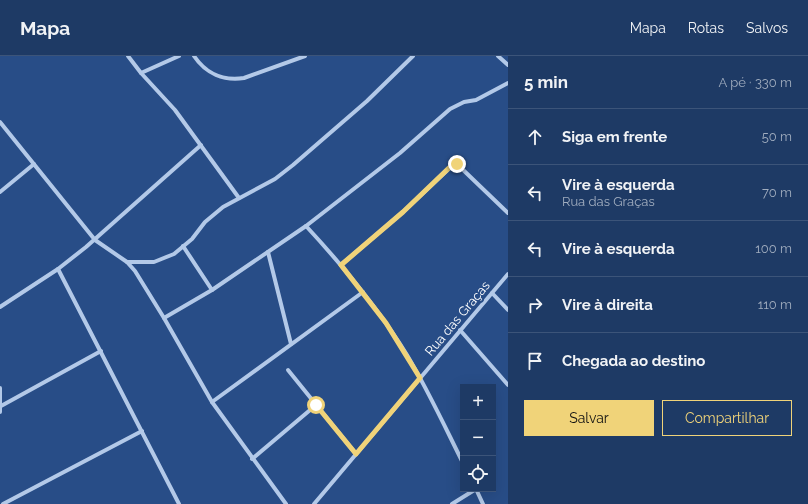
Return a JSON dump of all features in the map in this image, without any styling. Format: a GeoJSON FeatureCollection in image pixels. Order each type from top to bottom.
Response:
{"type":"FeatureCollection","features":[{"type":"Feature","properties":{"kind":"street"},"geometry":{"type":"LineString","coordinates":[[128,56],[140,73],[175,110],[202,145],[239,198]]}},
{"type":"Feature","properties":{"kind":"street"},"geometry":{"type":"LineString","coordinates":[[140,73],[179,56]]}},
{"type":"Feature","properties":{"kind":"street"},"geometry":{"type":"LineString","coordinates":[[194,56],[201,65],[216,76],[233,80],[244,78],[305,56]]}},
{"type":"Feature","properties":{"kind":"street"},"geometry":{"type":"LineString","coordinates":[[127,262],[154,262],[174,254],[216,213],[239,198],[275,179],[293,165],[367,102],[413,56]]}},
{"type":"Feature","properties":{"kind":"street"},"geometry":{"type":"LineString","coordinates":[[498,56],[508,65]]}},
{"type":"Feature","properties":{"kind":"street"},"geometry":{"type":"LineString","coordinates":[[164,318],[212,290],[306,226],[400,153],[450,109],[464,102],[476,100],[508,83]]}},
{"type":"Feature","properties":{"kind":"street"},"geometry":{"type":"LineString","coordinates":[[0,122],[95,240],[127,262],[135,271],[212,402],[286,504]]}},
{"type":"Feature","properties":{"kind":"street"},"geometry":{"type":"LineString","coordinates":[[0,307],[58,269],[95,240],[202,145]]}},
{"type":"Feature","properties":{"kind":"street"},"geometry":{"type":"LineString","coordinates":[[0,192],[34,164]]}},
{"type":"Feature","properties":{"kind":"street"},"geometry":{"type":"LineString","coordinates":[[341,265],[403,212],[454,164],[459,166],[508,213]]}},
{"type":"Feature","properties":{"kind":"street"},"geometry":{"type":"LineString","coordinates":[[306,226],[341,265],[386,323],[420,378],[460,457]]}},
{"type":"Feature","properties":{"kind":"street"},"geometry":{"type":"LineString","coordinates":[[183,246],[212,290]]}},
{"type":"Feature","properties":{"kind":"street"},"geometry":{"type":"LineString","coordinates":[[268,252],[291,344]]}},
{"type":"Feature","properties":{"kind":"street"},"geometry":{"type":"LineString","coordinates":[[58,269],[178,504]]}},
{"type":"Feature","properties":{"kind":"street","name":"Rua das Graças"},"geometry":{"type":"LineString","coordinates":[[314,504],[508,274]]}},
{"type":"Feature","properties":{"kind":"street"},"geometry":{"type":"LineString","coordinates":[[212,402],[363,292]]}},
{"type":"Feature","properties":{"kind":"street"},"geometry":{"type":"LineString","coordinates":[[492,293],[508,310]]}},
{"type":"Feature","properties":{"kind":"street"},"geometry":{"type":"LineString","coordinates":[[460,330],[508,385]]}},
{"type":"Feature","properties":{"kind":"street"},"geometry":{"type":"LineString","coordinates":[[1,406],[101,351]]}},
{"type":"Feature","properties":{"kind":"street"},"geometry":{"type":"LineString","coordinates":[[288,370],[356,454]]}},
{"type":"Feature","properties":{"kind":"street"},"geometry":{"type":"LineString","coordinates":[[0,388],[0,412]]}},
{"type":"Feature","properties":{"kind":"street"},"geometry":{"type":"LineString","coordinates":[[252,459],[316,405]]}},
{"type":"Feature","properties":{"kind":"street"},"geometry":{"type":"LineString","coordinates":[[3,504],[142,431]]}},
{"type":"Feature","properties":{"kind":"street"},"geometry":{"type":"LineString","coordinates":[[452,504],[471,492]]}},
{"type":"Feature","properties":{"kind":"street"},"geometry":{"type":"LineString","coordinates":[[477,492],[483,504]]}},
{"type":"Feature","properties":{"kind":"route"},"geometry":{"type":"LineString","coordinates":[[316,405],[356,454],[420,378],[386,323],[341,265],[403,212],[452,165],[457,164]]}}]}
